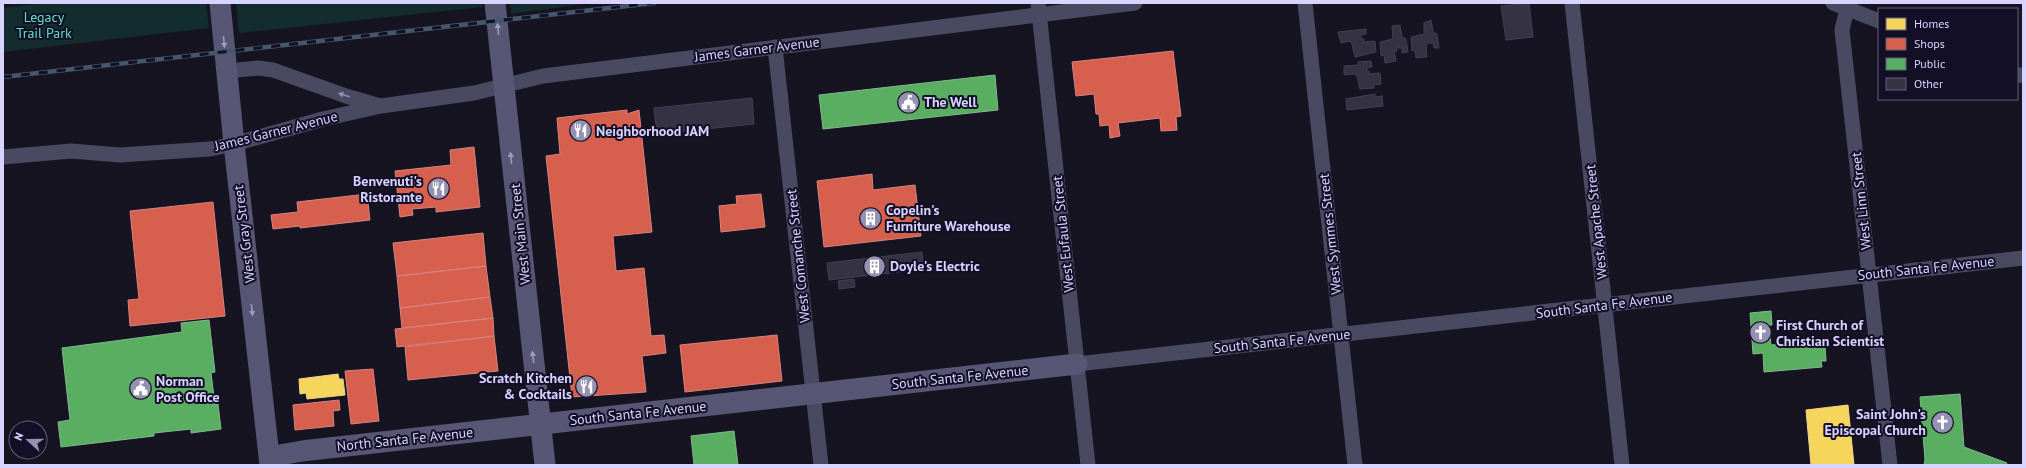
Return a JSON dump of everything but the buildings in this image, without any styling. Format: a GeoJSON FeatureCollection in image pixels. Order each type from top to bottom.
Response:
{"type":"FeatureCollection","features":[{"type":"Feature","properties":{"kind":"main road","name":"West Gray Street"},"geometry":{"type":"LineString","coordinates":[[220,3],[269,461]]}},
{"type":"Feature","properties":{"kind":"main road","name":"West Main Street"},"geometry":{"type":"LineString","coordinates":[[495,3],[545,465]]}},
{"type":"Feature","properties":{"kind":"main road","name":"South Santa Fe Avenue"},"geometry":{"type":"LineString","coordinates":[[540,424],[1077,364]]}},
{"type":"Feature","properties":{"kind":"main road","name":"North Santa Fe Avenue"},"geometry":{"type":"LineString","coordinates":[[269,461],[302,451],[540,424]]}},
{"type":"Feature","properties":{"kind":"street","name":"James Garner Avenue"},"geometry":{"type":"LineString","coordinates":[[3,157],[71,151],[120,155],[210,149],[234,144],[323,119],[381,106],[474,93],[543,76],[775,47],[1038,9],[1135,3]]}},
{"type":"Feature","properties":{"kind":"street","name":"West Symmes Street"},"geometry":{"type":"LineString","coordinates":[[1305,3],[1355,465]]}},
{"type":"Feature","properties":{"kind":"street","name":"West Apache Street"},"geometry":{"type":"LineString","coordinates":[[1572,3],[1606,304],[1622,465]]}},
{"type":"Feature","properties":{"kind":"street"},"geometry":{"type":"LineString","coordinates":[[1840,6],[1878,21]]}},
{"type":"Feature","properties":{"kind":"street","name":"West Linn Street"},"geometry":{"type":"LineString","coordinates":[[1840,6],[1890,465]]}},
{"type":"Feature","properties":{"kind":"street","name":"West Eufaula Street"},"geometry":{"type":"LineString","coordinates":[[1038,9],[1088,465]]}},
{"type":"Feature","properties":{"kind":"street","name":"West Comanche Street"},"geometry":{"type":"LineString","coordinates":[[775,47],[821,465]]}},
{"type":"Feature","properties":{"kind":"street","name":"James Garner Avenue"},"geometry":{"type":"LineString","coordinates":[[227,71],[252,68],[273,70],[346,96],[381,106]]}},
{"type":"Feature","properties":{"kind":"street","name":"South Santa Fe Avenue"},"geometry":{"type":"LineString","coordinates":[[1077,364],[1869,274],[2023,258]]}},
{"type":"Feature","properties":{"kind":"green space","name":"Legacy Trail Park"},"geometry":{"type":"Polygon","coordinates":[[[42,3],[206,3],[209,28],[3,52],[3,8],[42,3]]]}},
{"type":"Feature","properties":{"kind":"green space"},"geometry":{"type":"Polygon","coordinates":[[[236,3],[482,3],[482,7],[239,33],[236,3]]]}},
{"type":"Feature","properties":{"kind":"green space"},"geometry":{"type":"Polygon","coordinates":[[[510,3],[591,3],[511,14],[510,3]]]}},
{"type":"Feature","properties":{"kind":"railway"},"geometry":{"type":"LineString","coordinates":[[3,77],[654,3]]}},
{"type":"Feature","properties":{"kind":"place","name":"The Well"},"geometry":{"type":"Point","coordinates":[909,102]}},
{"type":"Feature","properties":{"kind":"place","name":"Neighborhood JAM"},"geometry":{"type":"Point","coordinates":[581,131]}},
{"type":"Feature","properties":{"kind":"place","name":"Benvenuti's Ristorante"},"geometry":{"type":"Point","coordinates":[438,189]}},
{"type":"Feature","properties":{"kind":"place","name":"Copelin's Furniture Warehouse"},"geometry":{"type":"Point","coordinates":[870,218]}},
{"type":"Feature","properties":{"kind":"place","name":"Doyle's Electric"},"geometry":{"type":"Point","coordinates":[875,266]}},
{"type":"Feature","properties":{"kind":"place","name":"First Church of Christian Scientist"},"geometry":{"type":"Point","coordinates":[1761,333]}},
{"type":"Feature","properties":{"kind":"place","name":"Scratch Kitchen & Cocktails"},"geometry":{"type":"Point","coordinates":[587,386]}},
{"type":"Feature","properties":{"kind":"place","name":"Norman Post Office"},"geometry":{"type":"Point","coordinates":[140,389]}},
{"type":"Feature","properties":{"kind":"place","name":"Saint John's Episcopal Church"},"geometry":{"type":"Point","coordinates":[1942,422]}}]}
